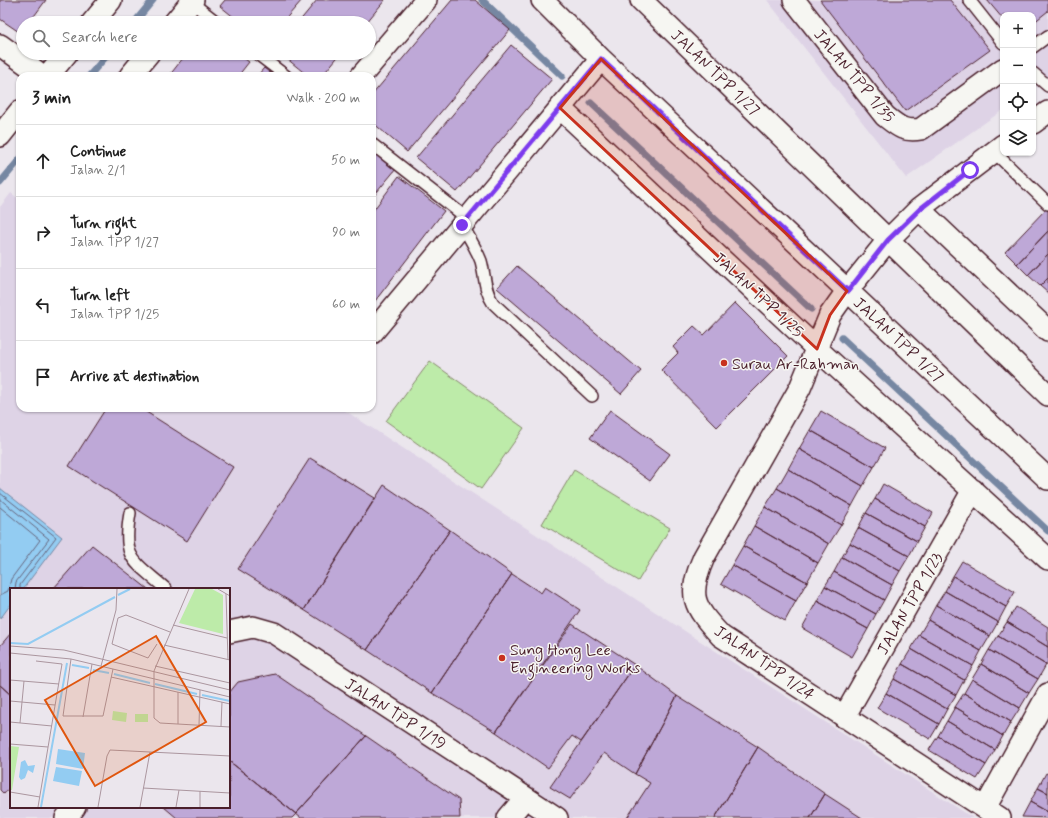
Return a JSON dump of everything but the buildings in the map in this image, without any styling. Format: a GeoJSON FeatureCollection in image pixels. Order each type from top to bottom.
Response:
{"type":"FeatureCollection","features":[{"type":"Feature","properties":{"kind":"street"},"geometry":{"type":"LineString","coordinates":[[98,16],[111,0]]}},
{"type":"Feature","properties":{"kind":"street"},"geometry":{"type":"LineString","coordinates":[[376,58],[426,0]]}},
{"type":"Feature","properties":{"kind":"street","name":"JALAN TPP 1/27"},"geometry":{"type":"LineString","coordinates":[[542,0],[601,59],[1048,479]]}},
{"type":"Feature","properties":{"kind":"street","name":"JALAN TPP 1/27"},"geometry":{"type":"LineString","coordinates":[[641,0],[1048,395]]}},
{"type":"Feature","properties":{"kind":"street","name":"JALAN TPP 1/35"},"geometry":{"type":"LineString","coordinates":[[794,0],[885,116],[898,126],[909,131],[921,129],[1000,72]]}},
{"type":"Feature","properties":{"kind":"street"},"geometry":{"type":"LineString","coordinates":[[180,16],[192,1]]}},
{"type":"Feature","properties":{"kind":"street"},"geometry":{"type":"LineString","coordinates":[[0,45],[16,57]]}},
{"type":"Feature","properties":{"kind":"street"},"geometry":{"type":"LineString","coordinates":[[376,328],[601,59]]}},
{"type":"Feature","properties":{"kind":"street"},"geometry":{"type":"LineString","coordinates":[[21,60],[37,72]]}},
{"type":"Feature","properties":{"kind":"street"},"geometry":{"type":"LineString","coordinates":[[51,72],[61,60]]}},
{"type":"Feature","properties":{"kind":"street"},"geometry":{"type":"LineString","coordinates":[[133,72],[143,60]]}},
{"type":"Feature","properties":{"kind":"street"},"geometry":{"type":"LineString","coordinates":[[364,72],[375,60]]}},
{"type":"Feature","properties":{"kind":"street","name":"JALAN TPP 1/25"},"geometry":{"type":"LineString","coordinates":[[560,108],[817,349],[1048,559]]}},
{"type":"Feature","properties":{"kind":"street"},"geometry":{"type":"LineString","coordinates":[[1036,121],[1048,112]]}},
{"type":"Feature","properties":{"kind":"street"},"geometry":{"type":"LineString","coordinates":[[0,136],[16,116]]}},
{"type":"Feature","properties":{"kind":"street","name":"JALAN TPP 1/24"},"geometry":{"type":"LineString","coordinates":[[992,813],[720,636],[697,607],[693,590],[696,574],[704,557],[800,388],[830,315],[888,240],[920,209],[998,148]]}},
{"type":"Feature","properties":{"kind":"street"},"geometry":{"type":"LineString","coordinates":[[920,209],[1048,331]]}},
{"type":"Feature","properties":{"kind":"street","name":"JALAN TPP 1/23"},"geometry":{"type":"LineString","coordinates":[[844,717],[973,490]]}},
{"type":"Feature","properties":{"kind":"street","name":"JALAN TPP 1/19"},"geometry":{"type":"LineString","coordinates":[[230,632],[253,626],[274,633],[557,818]]}},
{"type":"Feature","properties":{"kind":"street"},"geometry":{"type":"LineString","coordinates":[[992,813],[1048,694]]}},
{"type":"Feature","properties":{"kind":"street"},"geometry":{"type":"LineString","coordinates":[[508,818],[525,798]]}},
{"type":"Feature","properties":{"kind":"street"},"geometry":{"type":"LineString","coordinates":[[66,818],[74,808]]}},
{"type":"Feature","properties":{"kind":"lane"},"geometry":{"type":"LineString","coordinates":[[969,0],[1000,39]]}},
{"type":"Feature","properties":{"kind":"lane"},"geometry":{"type":"LineString","coordinates":[[192,1],[210,16]]}},
{"type":"Feature","properties":{"kind":"lane"},"geometry":{"type":"LineString","coordinates":[[1036,45],[1048,36]]}},
{"type":"Feature","properties":{"kind":"lane"},"geometry":{"type":"LineString","coordinates":[[265,60],[281,72]]}},
{"type":"Feature","properties":{"kind":"lane"},"geometry":{"type":"LineString","coordinates":[[1036,76],[1048,86]]}},
{"type":"Feature","properties":{"kind":"lane"},"geometry":{"type":"LineString","coordinates":[[376,147],[465,222],[481,262],[488,295],[493,302],[592,396]]}},
{"type":"Feature","properties":{"kind":"lane"},"geometry":{"type":"LineString","coordinates":[[998,148],[1048,204]]}},
{"type":"Feature","properties":{"kind":"lane"},"geometry":{"type":"LineString","coordinates":[[130,513],[127,547],[133,560],[165,588]]}},
{"type":"Feature","properties":{"kind":"highlighted area"},"geometry":{"type":"Polygon","coordinates":[[[601,59],[847,291],[830,315],[817,349],[560,108],[601,59]]]}},
{"type":"Feature","properties":{"kind":"shaded area"},"geometry":{"type":"Polygon","coordinates":[[[767,0],[1048,0],[1048,78],[1036,87],[1036,12],[1000,12],[1000,112],[906,178],[767,0]]]}},
{"type":"Feature","properties":{"kind":"shaded area"},"geometry":{"type":"Polygon","coordinates":[[[11,193],[16,197],[16,412],[347,412],[973,818],[0,818],[0,207],[11,193]]]}},
{"type":"Feature","properties":{"kind":"green space"},"geometry":{"type":"Polygon","coordinates":[[[430,361],[524,428],[481,489],[386,421],[430,361]]]}},
{"type":"Feature","properties":{"kind":"green space"},"geometry":{"type":"Polygon","coordinates":[[[574,470],[670,528],[638,581],[542,524],[574,470]]]}},
{"type":"Feature","properties":{"kind":"water"},"geometry":{"type":"Polygon","coordinates":[[[0,488],[62,537],[24,588],[10,588],[10,605],[0,619],[0,488]]]}},
{"type":"Feature","properties":{"kind":"waterway"},"geometry":{"type":"LineString","coordinates":[[140,16],[153,0]]}},
{"type":"Feature","properties":{"kind":"waterway"},"geometry":{"type":"LineString","coordinates":[[482,0],[562,76]]}},
{"type":"Feature","properties":{"kind":"waterway"},"geometry":{"type":"LineString","coordinates":[[92,72],[103,60]]}},
{"type":"Feature","properties":{"kind":"waterway"},"geometry":{"type":"LineString","coordinates":[[591,103],[811,309]]}},
{"type":"Feature","properties":{"kind":"waterway"},"geometry":{"type":"LineString","coordinates":[[0,183],[16,164]]}},
{"type":"Feature","properties":{"kind":"waterway"},"geometry":{"type":"LineString","coordinates":[[842,338],[1048,531]]}},
{"type":"Feature","properties":{"kind":"place","name":"Surau Ar-Rahman"},"geometry":{"type":"Point","coordinates":[724,363]}},
{"type":"Feature","properties":{"kind":"place","name":"Sung Hong Lee Engineering Works"},"geometry":{"type":"Point","coordinates":[502,658]}},
{"type":"Feature","properties":{"kind":"route"},"geometry":{"type":"LineString","coordinates":[[462,225],[601,59],[848,291],[888,240],[920,209],[970,170]]}}]}
